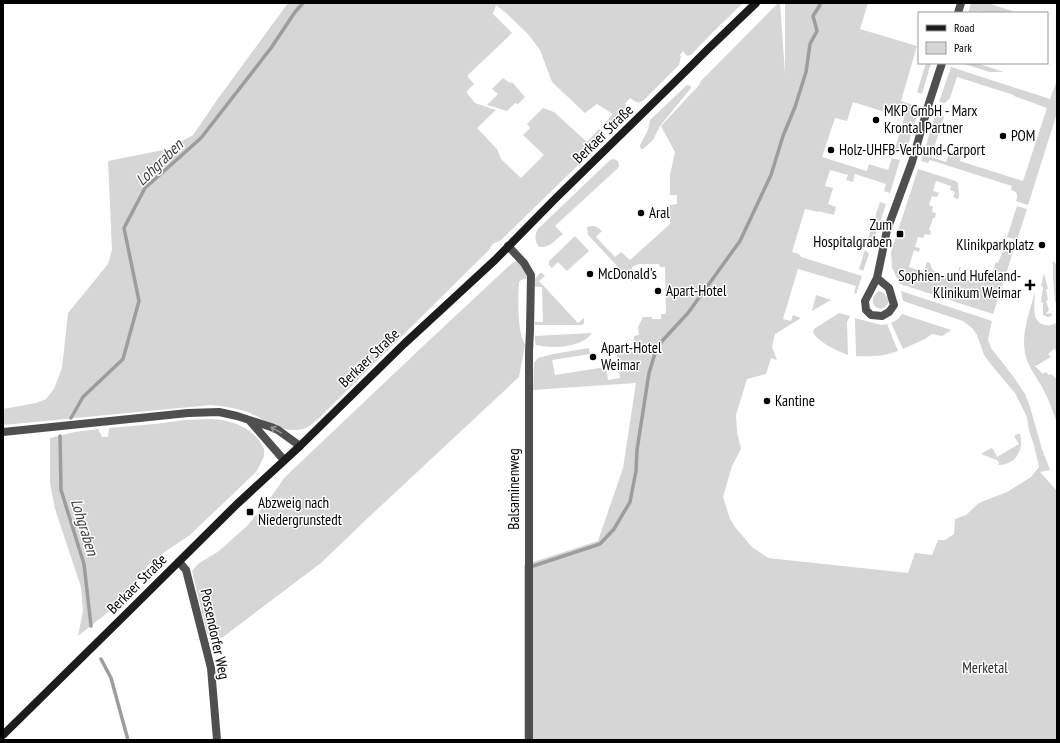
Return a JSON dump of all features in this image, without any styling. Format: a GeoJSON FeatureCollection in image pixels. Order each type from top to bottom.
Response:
{"type":"FeatureCollection","features":[{"type":"Feature","properties":{"kind":"main road","name":"Berkaer Straße"},"geometry":{"type":"LineString","coordinates":[[3,735],[236,505],[300,446],[404,344],[495,260],[756,3]]}},
{"type":"Feature","properties":{"kind":"street"},"geometry":{"type":"LineString","coordinates":[[877,278],[889,288],[894,305],[890,312],[882,316],[871,315],[866,310],[865,301],[877,278],[888,230],[912,162],[942,64]]}},
{"type":"Feature","properties":{"kind":"street","name":"Balsaminenweg"},"geometry":{"type":"LineString","coordinates":[[508,246],[524,263],[531,275],[529,352],[529,740]]}},
{"type":"Feature","properties":{"kind":"street"},"geometry":{"type":"LineString","coordinates":[[3,432],[188,413],[219,412],[271,427],[278,430],[300,446]]}},
{"type":"Feature","properties":{"kind":"street"},"geometry":{"type":"LineString","coordinates":[[250,421],[284,460]]}},
{"type":"Feature","properties":{"kind":"street","name":"Possendorfer Weg"},"geometry":{"type":"LineString","coordinates":[[179,562],[186,570],[211,668],[217,740]]}},
{"type":"Feature","properties":{"kind":"green space"},"geometry":{"type":"Polygon","coordinates":[[[288,3],[743,3],[691,55],[687,56],[683,51],[680,55],[679,65],[643,101],[638,102],[630,98],[625,104],[631,113],[613,130],[607,130],[603,125],[613,114],[597,104],[585,113],[552,82],[540,50],[528,34],[496,5],[493,14],[512,33],[467,76],[474,84],[466,92],[475,103],[496,110],[477,128],[497,149],[501,159],[521,178],[544,155],[523,135],[530,128],[527,124],[543,108],[554,112],[587,142],[599,129],[605,135],[605,139],[500,241],[493,244],[489,250],[317,420],[306,428],[290,430],[275,426],[245,411],[211,405],[3,425],[3,409],[36,403],[46,399],[54,389],[62,368],[68,313],[108,264],[112,250],[108,161],[168,149],[193,135],[288,3]]]}},
{"type":"Feature","properties":{"kind":"green space","name":"Merketal"},"geometry":{"type":"Polygon","coordinates":[[[778,3],[780,3],[785,73],[785,3],[868,3],[860,29],[917,46],[901,101],[917,106],[918,112],[906,152],[895,149],[904,118],[853,102],[847,121],[835,118],[822,157],[867,171],[869,164],[888,170],[892,158],[900,160],[890,193],[884,191],[886,184],[855,174],[853,182],[846,180],[848,175],[830,170],[825,186],[833,188],[828,204],[836,207],[834,215],[805,209],[792,252],[799,254],[801,257],[862,276],[856,294],[854,293],[856,286],[798,269],[783,319],[791,321],[793,315],[801,318],[775,334],[772,347],[777,360],[771,358],[766,374],[747,379],[736,415],[737,432],[741,449],[732,466],[723,497],[730,519],[752,547],[768,558],[908,573],[915,553],[932,555],[938,540],[945,540],[954,534],[955,519],[966,515],[979,503],[1007,492],[1031,477],[1039,467],[1029,431],[1027,417],[1015,393],[984,355],[977,335],[972,328],[963,321],[903,301],[901,291],[992,321],[988,340],[991,348],[1025,394],[1050,470],[1040,472],[1057,491],[1057,740],[524,740],[524,565],[598,541],[623,468],[636,383],[533,390],[534,363],[538,358],[589,348],[590,354],[552,360],[555,375],[606,367],[608,380],[620,378],[617,354],[634,352],[634,336],[639,335],[638,327],[643,317],[661,319],[661,314],[666,314],[665,267],[660,267],[659,264],[639,264],[632,267],[632,282],[588,235],[587,227],[595,226],[602,231],[596,237],[615,257],[621,252],[630,260],[670,224],[670,205],[677,204],[677,195],[670,195],[670,175],[675,152],[661,126],[700,84],[700,82],[778,3]]]}},
{"type":"Feature","properties":{"kind":"green space"},"geometry":{"type":"Polygon","coordinates":[[[971,3],[987,3],[1016,12],[977,11],[968,12],[971,3]]]}},
{"type":"Feature","properties":{"kind":"green space"},"geometry":{"type":"Polygon","coordinates":[[[926,64],[931,64],[922,94],[917,92],[926,64]]]}},
{"type":"Feature","properties":{"kind":"green space"},"geometry":{"type":"Polygon","coordinates":[[[964,64],[979,64],[1004,72],[990,72],[964,64]]]}},
{"type":"Feature","properties":{"kind":"green space"},"geometry":{"type":"Polygon","coordinates":[[[951,67],[1050,99],[1057,80],[1057,113],[1028,205],[1016,201],[1017,194],[1011,190],[1012,186],[930,160],[928,163],[921,161],[936,112],[938,111],[941,112],[944,117],[931,157],[946,162],[950,151],[961,154],[960,161],[1023,181],[1047,108],[1014,95],[957,77],[950,98],[945,103],[939,102],[951,67]]]}},
{"type":"Feature","properties":{"kind":"green space"},"geometry":{"type":"Polygon","coordinates":[[[503,78],[510,83],[512,82],[525,97],[518,104],[515,103],[507,111],[487,105],[498,94],[492,89],[503,78]]]}},
{"type":"Feature","properties":{"kind":"green space"},"geometry":{"type":"Polygon","coordinates":[[[687,85],[691,86],[691,88],[660,126],[653,140],[641,149],[640,145],[648,130],[650,120],[687,85]]]}},
{"type":"Feature","properties":{"kind":"green space"},"geometry":{"type":"Polygon","coordinates":[[[613,159],[618,161],[619,166],[617,169],[555,226],[563,234],[549,245],[539,247],[536,238],[538,229],[610,160],[613,159]]]}},
{"type":"Feature","properties":{"kind":"green space"},"geometry":{"type":"Polygon","coordinates":[[[918,169],[956,181],[958,183],[959,195],[958,199],[953,197],[955,192],[950,190],[951,186],[936,181],[933,191],[939,193],[937,197],[932,196],[929,205],[933,207],[932,212],[936,213],[929,230],[931,231],[930,235],[925,234],[923,238],[918,237],[915,247],[920,248],[919,252],[914,250],[909,267],[924,272],[927,262],[930,263],[932,269],[938,273],[948,277],[955,277],[958,275],[959,267],[961,267],[959,272],[964,274],[963,278],[978,283],[981,272],[991,275],[1004,248],[1010,250],[1014,239],[1007,237],[1017,206],[1027,209],[993,314],[900,284],[892,268],[891,252],[918,169]]]}},
{"type":"Feature","properties":{"kind":"green space"},"geometry":{"type":"Polygon","coordinates":[[[880,202],[886,204],[873,243],[866,245],[880,202]]]}},
{"type":"Feature","properties":{"kind":"green space"},"geometry":{"type":"Polygon","coordinates":[[[575,236],[589,251],[567,271],[558,262],[552,268],[549,265],[549,261],[575,236]]]}},
{"type":"Feature","properties":{"kind":"green space"},"geometry":{"type":"Polygon","coordinates":[[[865,250],[869,254],[863,271],[859,269],[865,250]]]}},
{"type":"Feature","properties":{"kind":"green space"},"geometry":{"type":"Polygon","coordinates":[[[516,261],[519,261],[526,272],[527,278],[519,282],[519,323],[522,339],[525,345],[519,377],[321,563],[223,637],[214,639],[210,638],[207,633],[192,571],[198,564],[219,551],[247,526],[268,501],[285,477],[421,348],[516,261]]]}},
{"type":"Feature","properties":{"kind":"green space"},"geometry":{"type":"Polygon","coordinates":[[[1053,261],[1057,265],[1057,302],[1055,302],[1053,261]]]}},
{"type":"Feature","properties":{"kind":"green space"},"geometry":{"type":"Polygon","coordinates":[[[540,273],[545,276],[539,281],[578,323],[584,318],[584,323],[582,325],[535,325],[535,322],[543,322],[542,287],[535,287],[535,279],[540,273]]]}},
{"type":"Feature","properties":{"kind":"green space"},"geometry":{"type":"Polygon","coordinates":[[[1044,273],[1048,289],[1046,289],[1048,300],[1046,301],[1049,310],[1046,314],[1051,313],[1052,316],[1048,317],[1043,315],[1043,302],[1041,302],[1043,287],[1041,286],[1044,273]]]}},
{"type":"Feature","properties":{"kind":"green space"},"geometry":{"type":"Polygon","coordinates":[[[879,291],[884,293],[889,300],[887,305],[883,308],[876,307],[873,300],[874,296],[879,291]]]}},
{"type":"Feature","properties":{"kind":"green space"},"geometry":{"type":"Polygon","coordinates":[[[1035,292],[1034,312],[1037,320],[1040,323],[1047,325],[1057,322],[1057,353],[1054,348],[1048,354],[1051,357],[1034,367],[1036,367],[1043,374],[1046,372],[1057,379],[1057,423],[1047,397],[1030,367],[1025,353],[1025,330],[1035,292]]]}},
{"type":"Feature","properties":{"kind":"green space"},"geometry":{"type":"Polygon","coordinates":[[[816,295],[831,300],[812,311],[816,295]]]}},
{"type":"Feature","properties":{"kind":"green space"},"geometry":{"type":"Polygon","coordinates":[[[839,313],[850,316],[847,322],[848,355],[829,346],[813,333],[814,329],[839,313]]]}},
{"type":"Feature","properties":{"kind":"green space"},"geometry":{"type":"Polygon","coordinates":[[[902,314],[951,330],[942,336],[932,334],[925,339],[903,349],[891,323],[898,319],[902,314]]]}},
{"type":"Feature","properties":{"kind":"green space"},"geometry":{"type":"Polygon","coordinates":[[[855,318],[881,325],[887,324],[898,351],[877,356],[856,356],[855,318]]]}},
{"type":"Feature","properties":{"kind":"green space"},"geometry":{"type":"Polygon","coordinates":[[[592,333],[581,342],[566,346],[550,347],[536,345],[535,342],[535,336],[592,333]]]}},
{"type":"Feature","properties":{"kind":"green space"},"geometry":{"type":"Polygon","coordinates":[[[185,420],[223,420],[237,424],[250,431],[259,440],[264,449],[264,456],[257,471],[190,535],[148,565],[130,592],[78,636],[83,611],[81,587],[55,509],[50,483],[50,438],[75,432],[98,429],[102,437],[108,437],[109,428],[185,420]]]}},
{"type":"Feature","properties":{"kind":"green space"},"geometry":{"type":"Polygon","coordinates":[[[1020,434],[1021,440],[1020,451],[1010,462],[998,465],[999,463],[997,460],[981,454],[991,448],[997,457],[1019,444],[1014,436],[1020,434]]]}},
{"type":"Feature","properties":{"kind":"waterway","name":"Lohgraben"},"geometry":{"type":"LineString","coordinates":[[71,418],[83,397],[123,359],[139,301],[124,228],[145,188],[201,138],[271,48],[295,12],[303,3]]}},
{"type":"Feature","properties":{"kind":"waterway"},"geometry":{"type":"LineString","coordinates":[[533,566],[600,544],[614,529],[630,502],[636,471],[637,450],[649,373],[656,350],[663,340],[688,313],[740,241],[771,175],[783,136],[795,107],[806,72],[810,44],[817,31],[813,16],[820,5],[819,3]]}},
{"type":"Feature","properties":{"kind":"waterway","name":"Lohgraben"},"geometry":{"type":"LineString","coordinates":[[60,436],[61,490],[84,564],[91,626]]}},
{"type":"Feature","properties":{"kind":"waterway","name":"Lohgraben"},"geometry":{"type":"LineString","coordinates":[[101,659],[111,678],[128,740]]}},
{"type":"Feature","properties":{"kind":"place","name":"MKP GmbH - Marx Krontal Partner"},"geometry":{"type":"Point","coordinates":[876,120]}},
{"type":"Feature","properties":{"kind":"place","name":"POM"},"geometry":{"type":"Point","coordinates":[1003,136]}},
{"type":"Feature","properties":{"kind":"place","name":"Holz-UHFB-Verbund-Carport"},"geometry":{"type":"Point","coordinates":[831,150]}},
{"type":"Feature","properties":{"kind":"place","name":"Aral"},"geometry":{"type":"Point","coordinates":[641,213]}},
{"type":"Feature","properties":{"kind":"place","name":"Zum Hospitalgraben"},"geometry":{"type":"Point","coordinates":[900,234]}},
{"type":"Feature","properties":{"kind":"place","name":"Klinikparkplatz"},"geometry":{"type":"Point","coordinates":[1042,245]}},
{"type":"Feature","properties":{"kind":"place","name":"McDonald's"},"geometry":{"type":"Point","coordinates":[590,274]}},
{"type":"Feature","properties":{"kind":"place","name":"Sophien- und Hufeland- Klinikum Weimar"},"geometry":{"type":"Point","coordinates":[1030,285]}},
{"type":"Feature","properties":{"kind":"place","name":"Apart-Hotel"},"geometry":{"type":"Point","coordinates":[658,291]}},
{"type":"Feature","properties":{"kind":"place","name":"Apart-Hotel Weimar"},"geometry":{"type":"Point","coordinates":[593,357]}},
{"type":"Feature","properties":{"kind":"place","name":"Kantine"},"geometry":{"type":"Point","coordinates":[767,401]}},
{"type":"Feature","properties":{"kind":"place","name":"Abzweig nach Niedergrunstedt"},"geometry":{"type":"Point","coordinates":[250,512]}}]}
